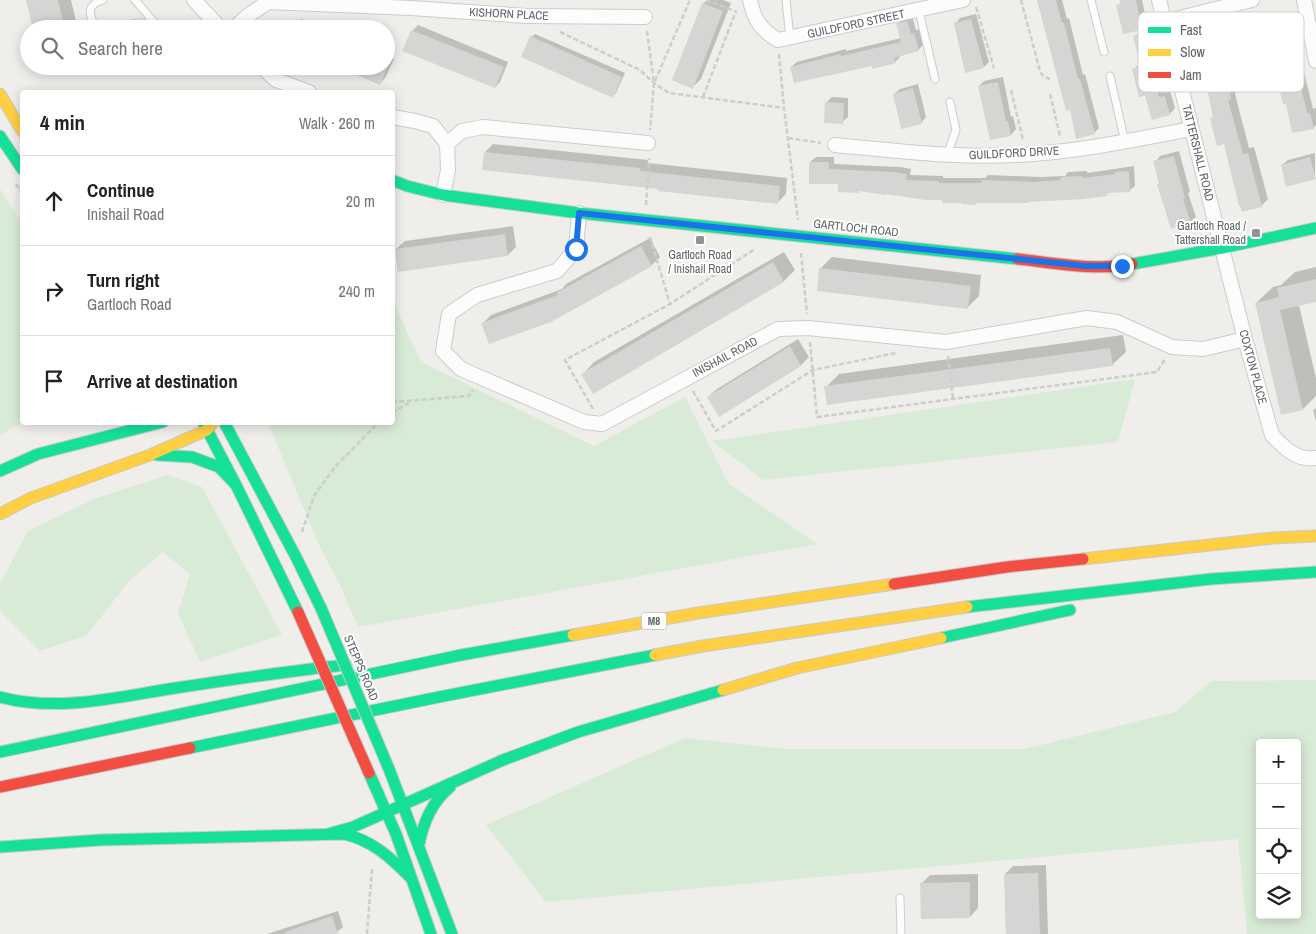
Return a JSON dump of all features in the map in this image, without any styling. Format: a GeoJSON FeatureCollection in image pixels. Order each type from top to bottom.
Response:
{"type":"FeatureCollection","features":[{"type":"Feature","properties":{"kind":"main road"},"geometry":{"type":"LineString","coordinates":[[0,94],[20,128]]}},
{"type":"Feature","properties":{"kind":"main road"},"geometry":{"type":"LineString","coordinates":[[0,136],[4,151],[20,167]]}},
{"type":"Feature","properties":{"kind":"main road"},"geometry":{"type":"LineString","coordinates":[[4,151],[20,143]]}},
{"type":"Feature","properties":{"kind":"main road","name":"GARTLOCH ROAD"},"geometry":{"type":"LineString","coordinates":[[395,181],[443,195],[579,213],[1085,266],[1122,266],[1222,248],[1316,228]]}},
{"type":"Feature","properties":{"kind":"main road"},"geometry":{"type":"LineString","coordinates":[[0,471],[38,454],[142,425]]}},
{"type":"Feature","properties":{"kind":"main road"},"geometry":{"type":"LineString","coordinates":[[0,514],[31,498],[150,455],[208,425],[298,612],[370,773],[396,834],[431,934]]}},
{"type":"Feature","properties":{"kind":"main road","name":"STEPPS ROAD"},"geometry":{"type":"LineString","coordinates":[[226,425],[321,608],[389,769],[452,934]]}},
{"type":"Feature","properties":{"kind":"main road"},"geometry":{"type":"LineString","coordinates":[[150,455],[192,457],[219,467],[236,485]]}},
{"type":"Feature","properties":{"kind":"main road","name":"M8"},"geometry":{"type":"LineString","coordinates":[[0,752],[461,655],[698,613],[1007,567],[1273,538],[1316,536]]}},
{"type":"Feature","properties":{"kind":"main road"},"geometry":{"type":"LineString","coordinates":[[0,787],[449,695],[704,646],[967,607],[1211,579],[1316,572]]}},
{"type":"Feature","properties":{"kind":"main road"},"geometry":{"type":"LineString","coordinates":[[1097,604],[1211,579]]}},
{"type":"Feature","properties":{"kind":"main road"},"geometry":{"type":"LineString","coordinates":[[328,834],[353,827],[503,760],[578,732],[797,668],[1078,608]]}},
{"type":"Feature","properties":{"kind":"main road"},"geometry":{"type":"LineString","coordinates":[[0,697],[12,702],[40,705],[95,701],[304,669],[461,655]]}},
{"type":"Feature","properties":{"kind":"main road"},"geometry":{"type":"LineString","coordinates":[[418,844],[422,828],[432,804],[446,790],[464,777]]}},
{"type":"Feature","properties":{"kind":"main road"},"geometry":{"type":"LineString","coordinates":[[0,847],[48,842],[328,834],[351,836],[385,851],[410,877]]}},
{"type":"Feature","properties":{"kind":"street"},"geometry":{"type":"LineString","coordinates":[[194,0],[211,20]]}},
{"type":"Feature","properties":{"kind":"street"},"geometry":{"type":"LineString","coordinates":[[750,0],[755,18],[764,32],[784,39]]}},
{"type":"Feature","properties":{"kind":"street","name":"GUILDFORD STREET"},"geometry":{"type":"LineString","coordinates":[[784,39],[964,0]]}},
{"type":"Feature","properties":{"kind":"street"},"geometry":{"type":"LineString","coordinates":[[1204,12],[1252,0]]}},
{"type":"Feature","properties":{"kind":"street"},"geometry":{"type":"LineString","coordinates":[[1304,0],[1316,61]]}},
{"type":"Feature","properties":{"kind":"street","name":"KISHORN PLACE"},"geometry":{"type":"LineString","coordinates":[[242,20],[268,2],[411,8],[527,16],[645,17]]}},
{"type":"Feature","properties":{"kind":"street"},"geometry":{"type":"LineString","coordinates":[[271,75],[276,80],[304,90]]}},
{"type":"Feature","properties":{"kind":"street","name":"TATTERSHALL ROAD"},"geometry":{"type":"LineString","coordinates":[[1182,92],[1222,248]]}},
{"type":"Feature","properties":{"kind":"street"},"geometry":{"type":"LineString","coordinates":[[395,118],[433,126],[447,144],[448,170],[443,195]]}},
{"type":"Feature","properties":{"kind":"street"},"geometry":{"type":"LineString","coordinates":[[447,144],[462,131],[483,127],[648,143]]}},
{"type":"Feature","properties":{"kind":"street","name":"GUILDFORD DRIVE"},"geometry":{"type":"LineString","coordinates":[[835,146],[948,155],[1027,154],[1096,148],[1191,128]]}},
{"type":"Feature","properties":{"kind":"street"},"geometry":{"type":"LineString","coordinates":[[579,213],[576,249],[558,270],[477,295],[449,314],[443,351],[462,369],[479,377],[584,422],[602,424]]}},
{"type":"Feature","properties":{"kind":"street","name":"COXTON PLACE"},"geometry":{"type":"LineString","coordinates":[[1222,248],[1272,435],[1283,447],[1298,457],[1316,458]]}},
{"type":"Feature","properties":{"kind":"street","name":"INISHAIL ROAD"},"geometry":{"type":"LineString","coordinates":[[602,424],[778,329],[808,328],[946,342],[1086,318],[1117,322],[1172,347],[1204,349],[1245,339]]}},
{"type":"Feature","properties":{"kind":"lane"},"geometry":{"type":"LineString","coordinates":[[94,20],[90,10],[91,5],[103,0]]}},
{"type":"Feature","properties":{"kind":"lane"},"geometry":{"type":"LineString","coordinates":[[135,0],[153,20]]}},
{"type":"Feature","properties":{"kind":"lane"},"geometry":{"type":"LineString","coordinates":[[784,39],[786,0]]}},
{"type":"Feature","properties":{"kind":"lane"},"geometry":{"type":"LineString","coordinates":[[1091,0],[1104,52]]}},
{"type":"Feature","properties":{"kind":"lane"},"geometry":{"type":"LineString","coordinates":[[919,11],[935,80]]}},
{"type":"Feature","properties":{"kind":"lane"},"geometry":{"type":"LineString","coordinates":[[1110,76],[1125,142]]}},
{"type":"Feature","properties":{"kind":"lane"},"geometry":{"type":"LineString","coordinates":[[948,155],[956,130],[950,102]]}},
{"type":"Feature","properties":{"kind":"lane"},"geometry":{"type":"LineString","coordinates":[[900,898],[901,934]]}},
{"type":"Feature","properties":{"kind":"path"},"geometry":{"type":"LineString","coordinates":[[654,83],[690,0]]}},
{"type":"Feature","properties":{"kind":"path"},"geometry":{"type":"LineString","coordinates":[[706,0],[755,18]]}},
{"type":"Feature","properties":{"kind":"path"},"geometry":{"type":"LineString","coordinates":[[974,0],[994,68]]}},
{"type":"Feature","properties":{"kind":"path"},"geometry":{"type":"LineString","coordinates":[[1021,0],[1040,72],[1050,80]]}},
{"type":"Feature","properties":{"kind":"path"},"geometry":{"type":"LineString","coordinates":[[704,97],[736,11]]}},
{"type":"Feature","properties":{"kind":"path"},"geometry":{"type":"LineString","coordinates":[[645,17],[654,83],[648,143],[649,168]]}},
{"type":"Feature","properties":{"kind":"path"},"geometry":{"type":"LineString","coordinates":[[553,28],[640,70],[654,83],[669,92],[784,108]]}},
{"type":"Feature","properties":{"kind":"path"},"geometry":{"type":"LineString","coordinates":[[784,39],[784,108],[800,237],[816,417],[1157,372],[1172,347]]}},
{"type":"Feature","properties":{"kind":"path"},"geometry":{"type":"LineString","coordinates":[[1011,90],[1027,154]]}},
{"type":"Feature","properties":{"kind":"path"},"geometry":{"type":"LineString","coordinates":[[1050,94],[1063,151]]}},
{"type":"Feature","properties":{"kind":"path"},"geometry":{"type":"LineString","coordinates":[[788,138],[835,146]]}},
{"type":"Feature","properties":{"kind":"path"},"geometry":{"type":"LineString","coordinates":[[602,424],[565,360],[670,304],[777,234]]}},
{"type":"Feature","properties":{"kind":"path"},"geometry":{"type":"LineString","coordinates":[[946,342],[953,399]]}},
{"type":"Feature","properties":{"kind":"path"},"geometry":{"type":"LineString","coordinates":[[686,379],[716,430],[813,370],[899,352]]}},
{"type":"Feature","properties":{"kind":"path"},"geometry":{"type":"LineString","coordinates":[[395,402],[469,396],[479,377]]}},
{"type":"Feature","properties":{"kind":"path"},"geometry":{"type":"LineString","coordinates":[[395,411],[412,401]]}},
{"type":"Feature","properties":{"kind":"path"},"geometry":{"type":"LineString","coordinates":[[296,557],[304,524],[314,496],[335,467],[376,425]]}},
{"type":"Feature","properties":{"kind":"path"},"geometry":{"type":"LineString","coordinates":[[367,934],[372,857],[378,848]]}},
{"type":"Feature","properties":{"kind":"green space"},"geometry":{"type":"Polygon","coordinates":[[[0,189],[20,221],[20,425],[0,436],[0,189]]]}},
{"type":"Feature","properties":{"kind":"green space"},"geometry":{"type":"Polygon","coordinates":[[[395,305],[421,362],[594,446],[685,397],[728,483],[817,544],[358,627],[340,585],[320,547],[269,425],[395,425],[395,305]]]}},
{"type":"Feature","properties":{"kind":"green space"},"geometry":{"type":"Polygon","coordinates":[[[1135,379],[1118,442],[763,480],[712,441],[1135,379]]]}},
{"type":"Feature","properties":{"kind":"green space"},"geometry":{"type":"Polygon","coordinates":[[[168,475],[202,487],[282,635],[200,662],[178,613],[190,574],[163,552],[129,581],[87,635],[40,651],[0,611],[0,584],[28,531],[94,499],[168,475]]]}},
{"type":"Feature","properties":{"kind":"green space"},"geometry":{"type":"Polygon","coordinates":[[[1316,680],[1316,934],[1247,934],[1238,839],[546,902],[486,825],[685,738],[788,749],[1025,749],[1175,712],[1211,681],[1316,680]]]}},
{"type":"Feature","properties":{"kind":"building"},"geometry":{"type":"Polygon","coordinates":[[[26,0],[58,0],[63,20],[31,20],[26,0]]]}},
{"type":"Feature","properties":{"kind":"building"},"geometry":{"type":"Polygon","coordinates":[[[1037,0],[1056,0],[1095,134],[1076,139],[1070,110],[1066,111],[1037,0]]]}},
{"type":"Feature","properties":{"kind":"building"},"geometry":{"type":"Polygon","coordinates":[[[1120,0],[1136,0],[1138,12],[1138,31],[1123,34],[1116,5],[1121,4],[1120,0]]]}},
{"type":"Feature","properties":{"kind":"building"},"geometry":{"type":"Polygon","coordinates":[[[702,3],[723,11],[693,89],[672,80],[702,3]]]}},
{"type":"Feature","properties":{"kind":"building"},"geometry":{"type":"Polygon","coordinates":[[[971,19],[984,68],[965,73],[954,23],[971,19]]]}},
{"type":"Feature","properties":{"kind":"building"},"geometry":{"type":"Polygon","coordinates":[[[907,21],[911,34],[914,33],[919,51],[894,58],[896,63],[872,69],[872,66],[794,83],[790,67],[901,42],[896,23],[907,21]]]}},
{"type":"Feature","properties":{"kind":"building"},"geometry":{"type":"Polygon","coordinates":[[[411,30],[504,67],[495,88],[402,51],[411,30]]]}},
{"type":"Feature","properties":{"kind":"building"},"geometry":{"type":"Polygon","coordinates":[[[1138,35],[1138,56],[1133,36],[1138,35]]]}},
{"type":"Feature","properties":{"kind":"building"},"geometry":{"type":"Polygon","coordinates":[[[530,36],[622,77],[613,98],[521,57],[530,36]]]}},
{"type":"Feature","properties":{"kind":"building"},"geometry":{"type":"Polygon","coordinates":[[[1138,68],[1138,92],[1158,92],[1159,97],[1165,96],[1170,115],[1152,120],[1145,96],[1139,97],[1132,69],[1138,68]]]}},
{"type":"Feature","properties":{"kind":"building"},"geometry":{"type":"Polygon","coordinates":[[[356,75],[384,75],[380,85],[356,75]]]}},
{"type":"Feature","properties":{"kind":"building"},"geometry":{"type":"Polygon","coordinates":[[[998,82],[1011,136],[990,140],[978,86],[998,82]]]}},
{"type":"Feature","properties":{"kind":"building"},"geometry":{"type":"Polygon","coordinates":[[[913,88],[922,124],[901,129],[893,94],[913,88]]]}},
{"type":"Feature","properties":{"kind":"building"},"geometry":{"type":"Polygon","coordinates":[[[1208,92],[1230,92],[1231,99],[1228,100],[1243,154],[1248,153],[1262,207],[1242,212],[1224,144],[1217,146],[1210,118],[1213,117],[1208,92]]]}},
{"type":"Feature","properties":{"kind":"building"},"geometry":{"type":"Polygon","coordinates":[[[1280,92],[1302,92],[1307,113],[1310,113],[1314,129],[1292,133],[1286,104],[1283,104],[1280,92]]]}},
{"type":"Feature","properties":{"kind":"building"},"geometry":{"type":"Polygon","coordinates":[[[825,102],[844,103],[843,124],[824,123],[825,102]]]}},
{"type":"Feature","properties":{"kind":"building"},"geometry":{"type":"Polygon","coordinates":[[[484,152],[640,168],[640,171],[780,186],[778,204],[482,170],[484,152]]]}},
{"type":"Feature","properties":{"kind":"building"},"geometry":{"type":"Polygon","coordinates":[[[1174,156],[1185,198],[1183,199],[1191,223],[1171,229],[1157,184],[1159,184],[1153,161],[1174,156]]]}},
{"type":"Feature","properties":{"kind":"building"},"geometry":{"type":"Polygon","coordinates":[[[1310,157],[1316,179],[1286,187],[1281,165],[1310,157]]]}},
{"type":"Feature","properties":{"kind":"building"},"geometry":{"type":"Polygon","coordinates":[[[809,162],[829,162],[829,169],[907,174],[906,180],[939,181],[938,183],[981,183],[982,180],[1035,182],[1061,180],[1061,177],[1082,176],[1082,178],[1129,171],[1130,192],[1107,193],[1107,196],[1083,199],[1029,203],[976,203],[976,205],[942,203],[942,200],[925,200],[859,191],[859,193],[838,192],[838,184],[809,184],[809,162]]]}},
{"type":"Feature","properties":{"kind":"building"},"geometry":{"type":"Polygon","coordinates":[[[505,234],[508,256],[398,272],[395,249],[505,234]]]}},
{"type":"Feature","properties":{"kind":"building"},"geometry":{"type":"Polygon","coordinates":[[[641,246],[652,266],[551,322],[489,344],[481,323],[558,295],[556,293],[641,246]]]}},
{"type":"Feature","properties":{"kind":"building"},"geometry":{"type":"Polygon","coordinates":[[[773,262],[784,282],[593,394],[581,374],[773,262]]]}},
{"type":"Feature","properties":{"kind":"building"},"geometry":{"type":"Polygon","coordinates":[[[819,268],[971,286],[968,309],[817,291],[819,268]]]}},
{"type":"Feature","properties":{"kind":"building"},"geometry":{"type":"Polygon","coordinates":[[[1316,279],[1316,302],[1280,310],[1303,410],[1281,415],[1255,303],[1279,297],[1277,288],[1316,279]]]}},
{"type":"Feature","properties":{"kind":"building"},"geometry":{"type":"Polygon","coordinates":[[[790,346],[801,366],[719,417],[707,397],[790,346]]]}},
{"type":"Feature","properties":{"kind":"building"},"geometry":{"type":"Polygon","coordinates":[[[1110,348],[1113,366],[827,405],[824,386],[1110,348]]]}},
{"type":"Feature","properties":{"kind":"building"},"geometry":{"type":"Polygon","coordinates":[[[1038,873],[1040,934],[1006,934],[1004,874],[1038,873]]]}},
{"type":"Feature","properties":{"kind":"building"},"geometry":{"type":"Polygon","coordinates":[[[970,882],[970,918],[921,919],[920,883],[970,882]]]}},
{"type":"Feature","properties":{"kind":"building"},"geometry":{"type":"Polygon","coordinates":[[[332,916],[338,934],[285,934],[285,932],[332,916]]]}},
{"type":"Feature","properties":{"kind":"traffic: fast"},"geometry":{"type":"LineString","coordinates":[[0,136],[20,166]]}},
{"type":"Feature","properties":{"kind":"traffic: fast"},"geometry":{"type":"LineString","coordinates":[[395,181],[443,195],[579,213],[1018,259]]}},
{"type":"Feature","properties":{"kind":"traffic: fast"},"geometry":{"type":"LineString","coordinates":[[1132,264],[1222,248],[1316,228]]}},
{"type":"Feature","properties":{"kind":"traffic: fast"},"geometry":{"type":"LineString","coordinates":[[0,471],[38,454],[151,425]]}},
{"type":"Feature","properties":{"kind":"traffic: fast"},"geometry":{"type":"LineString","coordinates":[[205,425],[298,612]]}},
{"type":"Feature","properties":{"kind":"traffic: fast"},"geometry":{"type":"LineString","coordinates":[[226,425],[321,608]]}},
{"type":"Feature","properties":{"kind":"traffic: fast"},"geometry":{"type":"LineString","coordinates":[[157,455],[192,457],[219,467],[236,485]]}},
{"type":"Feature","properties":{"kind":"traffic: fast"},"geometry":{"type":"LineString","coordinates":[[967,607],[1211,579],[1316,572]]}},
{"type":"Feature","properties":{"kind":"traffic: fast"},"geometry":{"type":"LineString","coordinates":[[321,608],[389,769]]}},
{"type":"Feature","properties":{"kind":"traffic: fast"},"geometry":{"type":"LineString","coordinates":[[941,638],[1070,610]]}},
{"type":"Feature","properties":{"kind":"traffic: fast"},"geometry":{"type":"LineString","coordinates":[[0,752],[461,655],[573,635]]}},
{"type":"Feature","properties":{"kind":"traffic: fast"},"geometry":{"type":"LineString","coordinates":[[190,748],[655,655]]}},
{"type":"Feature","properties":{"kind":"traffic: fast"},"geometry":{"type":"LineString","coordinates":[[0,697],[42,703],[84,702],[346,665]]}},
{"type":"Feature","properties":{"kind":"traffic: fast"},"geometry":{"type":"LineString","coordinates":[[328,834],[353,827],[503,760],[578,732],[723,690]]}},
{"type":"Feature","properties":{"kind":"traffic: fast"},"geometry":{"type":"LineString","coordinates":[[389,769],[452,934]]}},
{"type":"Feature","properties":{"kind":"traffic: fast"},"geometry":{"type":"LineString","coordinates":[[369,773],[396,834],[431,934]]}},
{"type":"Feature","properties":{"kind":"traffic: fast"},"geometry":{"type":"LineString","coordinates":[[419,844],[430,812],[438,799],[450,787]]}},
{"type":"Feature","properties":{"kind":"traffic: fast"},"geometry":{"type":"LineString","coordinates":[[0,847],[100,840],[344,834],[372,845],[410,877]]}},
{"type":"Feature","properties":{"kind":"traffic: slow"},"geometry":{"type":"LineString","coordinates":[[0,94],[20,128]]}},
{"type":"Feature","properties":{"kind":"traffic: slow"},"geometry":{"type":"LineString","coordinates":[[0,514],[31,498],[150,455],[207,430],[211,425]]}},
{"type":"Feature","properties":{"kind":"traffic: slow"},"geometry":{"type":"LineString","coordinates":[[1083,559],[1273,538],[1316,536]]}},
{"type":"Feature","properties":{"kind":"traffic: slow"},"geometry":{"type":"LineString","coordinates":[[573,635],[698,613],[894,584]]}},
{"type":"Feature","properties":{"kind":"traffic: slow"},"geometry":{"type":"LineString","coordinates":[[655,655],[703,646],[967,607]]}},
{"type":"Feature","properties":{"kind":"traffic: slow"},"geometry":{"type":"LineString","coordinates":[[723,690],[797,668],[941,638]]}},
{"type":"Feature","properties":{"kind":"traffic: jam"},"geometry":{"type":"LineString","coordinates":[[1018,259],[1089,267],[1132,264]]}},
{"type":"Feature","properties":{"kind":"traffic: jam"},"geometry":{"type":"LineString","coordinates":[[894,584],[1007,567],[1083,559]]}},
{"type":"Feature","properties":{"kind":"traffic: jam"},"geometry":{"type":"LineString","coordinates":[[298,612],[369,773]]}},
{"type":"Feature","properties":{"kind":"traffic: jam"},"geometry":{"type":"LineString","coordinates":[[0,787],[190,748]]}},
{"type":"Feature","properties":{"kind":"place","name":"Gartloch Road / Tattershall Road"},"geometry":{"type":"Point","coordinates":[1256,233]}},
{"type":"Feature","properties":{"kind":"place","name":"Gartloch Road / Inishail Road"},"geometry":{"type":"Point","coordinates":[700,240]}},
{"type":"Feature","properties":{"kind":"route"},"geometry":{"type":"LineString","coordinates":[[576,249],[579,213],[1085,266],[1122,266]]}}]}
